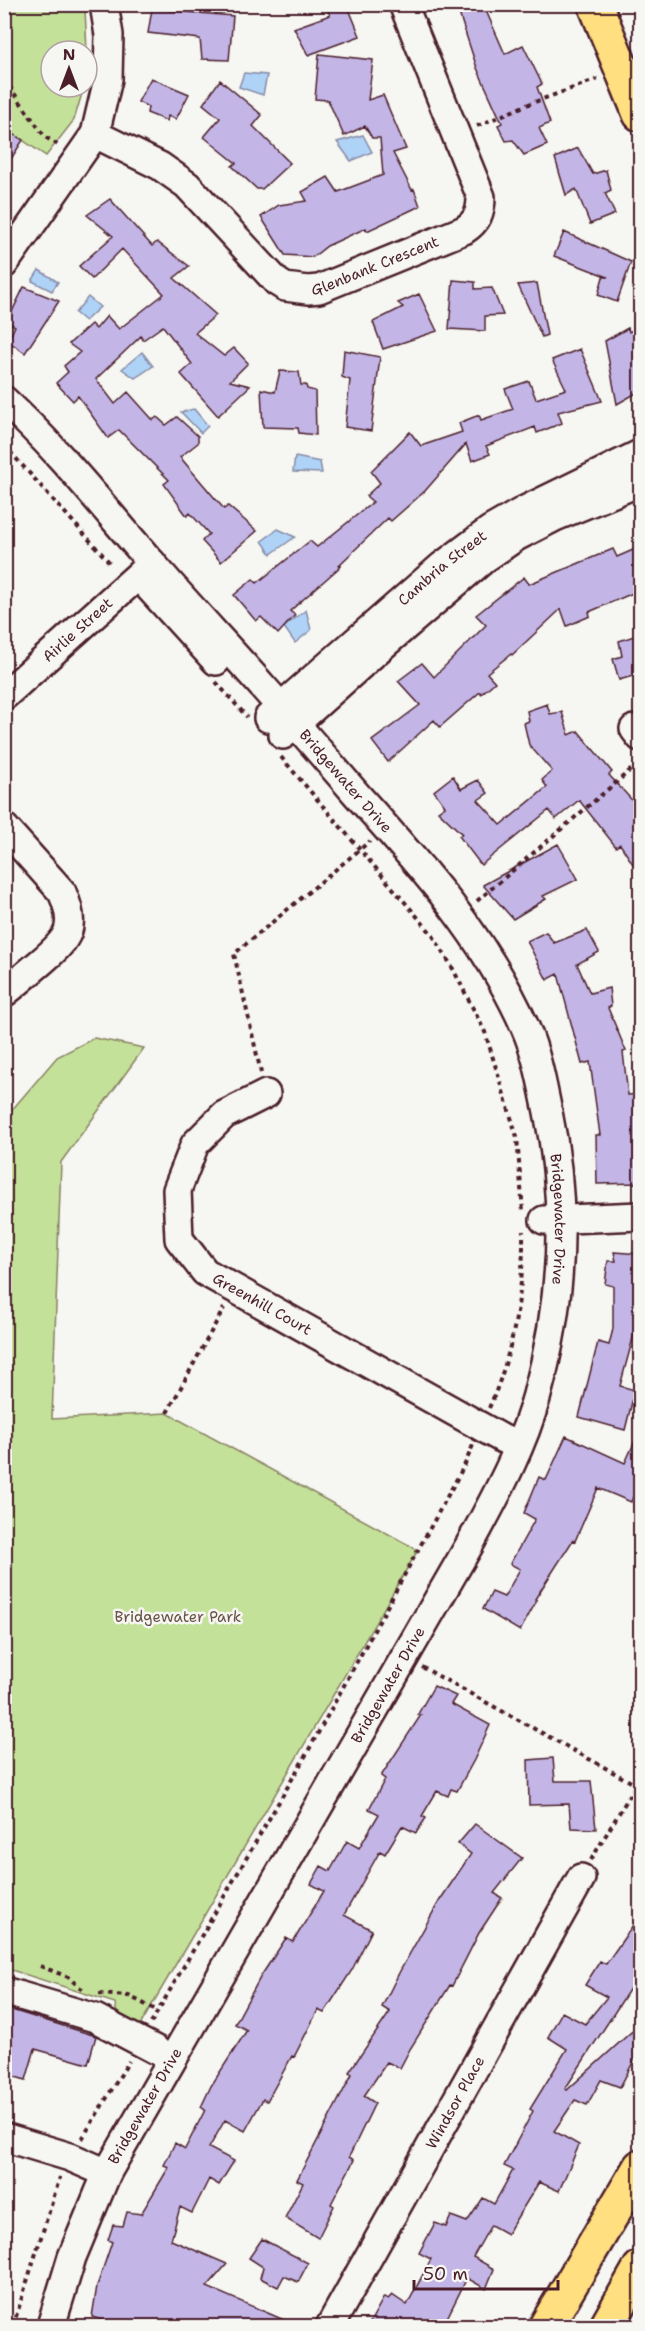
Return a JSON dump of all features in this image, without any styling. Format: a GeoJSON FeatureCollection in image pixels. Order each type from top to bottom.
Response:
{"type":"FeatureCollection","features":[{"type":"Feature","properties":{"kind":"highway"},"geometry":{"type":"LineString","coordinates":[[596,4],[640,114]]}},
{"type":"Feature","properties":{"kind":"highway"},"geometry":{"type":"LineString","coordinates":[[546,2326],[640,2167]]}},
{"type":"Feature","properties":{"kind":"highway"},"geometry":{"type":"LineString","coordinates":[[607,2326],[640,2268]]}},
{"type":"Feature","properties":{"kind":"street"},"geometry":{"type":"LineString","coordinates":[[4,264],[95,134],[108,79],[109,35],[104,4]]}},
{"type":"Feature","properties":{"kind":"street","name":"Glenbank Crescent"},"geometry":{"type":"LineString","coordinates":[[95,134],[173,174],[187,185],[277,282],[285,287],[308,290],[334,284],[464,230],[472,225],[478,216],[482,197],[403,4]]}},
{"type":"Feature","properties":{"kind":"street","name":"Bridgewater Drive"},"geometry":{"type":"LineString","coordinates":[[4,400],[61,459],[145,569],[277,727],[367,844],[446,927],[484,986],[509,1034],[530,1107],[538,1155],[537,1220],[542,1270],[534,1330],[521,1385],[468,1513],[308,1791],[148,2046],[89,2165],[58,2244],[32,2326]]}},
{"type":"Feature","properties":{"kind":"street","name":"Bridgewater Drive"},"geometry":{"type":"LineString","coordinates":[[4,424],[72,497],[145,569]]}},
{"type":"Feature","properties":{"kind":"street","name":"Cambria Street"},"geometry":{"type":"LineString","coordinates":[[277,727],[442,566],[490,530],[523,511],[640,454]]}},
{"type":"Feature","properties":{"kind":"street","name":"Cambria Street"},"geometry":{"type":"LineString","coordinates":[[277,727],[388,641],[484,559],[516,537],[555,517],[640,482]]}},
{"type":"Feature","properties":{"kind":"street","name":"Airlie Street"},"geometry":{"type":"LineString","coordinates":[[4,696],[145,569]]}},
{"type":"Feature","properties":{"kind":"street","name":"Bridgewater Drive"},"geometry":{"type":"LineString","coordinates":[[277,727],[430,878],[460,916],[507,991],[535,1051],[556,1155],[537,1220]]}},
{"type":"Feature","properties":{"kind":"street"},"geometry":{"type":"LineString","coordinates":[[4,827],[62,892],[68,904],[70,920],[63,943],[4,993]]}},
{"type":"Feature","properties":{"kind":"street","name":"Greenhill Court"},"geometry":{"type":"LineString","coordinates":[[266,1095],[224,1115],[195,1143],[177,1190],[179,1239],[205,1272],[501,1437]]}},
{"type":"Feature","properties":{"kind":"street"},"geometry":{"type":"LineString","coordinates":[[537,1220],[640,1216]]}},
{"type":"Feature","properties":{"kind":"street","name":"Bridgewater Drive"},"geometry":{"type":"LineString","coordinates":[[51,2326],[72,2257],[89,2165],[470,1544],[501,1487],[501,1437]]}},
{"type":"Feature","properties":{"kind":"street","name":"Windsor Place"},"geometry":{"type":"LineString","coordinates":[[330,2326],[580,1878]]}},
{"type":"Feature","properties":{"kind":"street"},"geometry":{"type":"LineString","coordinates":[[4,1991],[95,2018],[148,2046]]}},
{"type":"Feature","properties":{"kind":"street"},"geometry":{"type":"LineString","coordinates":[[4,2137],[89,2165]]}},
{"type":"Feature","properties":{"kind":"path"},"geometry":{"type":"LineString","coordinates":[[456,133],[602,77],[621,67]]}},
{"type":"Feature","properties":{"kind":"path"},"geometry":{"type":"LineString","coordinates":[[4,79],[45,137],[79,156]]}},
{"type":"Feature","properties":{"kind":"path"},"geometry":{"type":"LineString","coordinates":[[4,445],[111,564]]}},
{"type":"Feature","properties":{"kind":"path"},"geometry":{"type":"LineString","coordinates":[[13,2326],[59,2179],[89,2165],[94,2122],[148,2046],[158,2011],[306,1755],[465,1464],[501,1437],[499,1381],[514,1324],[524,1260],[537,1220],[517,1137],[485,1032],[452,967],[432,934],[367,844],[277,727],[214,678]]}},
{"type":"Feature","properties":{"kind":"path"},"geometry":{"type":"LineString","coordinates":[[460,916],[640,762]]}},
{"type":"Feature","properties":{"kind":"path"},"geometry":{"type":"LineString","coordinates":[[266,1095],[234,954],[367,844]]}},
{"type":"Feature","properties":{"kind":"path"},"geometry":{"type":"LineString","coordinates":[[167,1413],[235,1289]]}},
{"type":"Feature","properties":{"kind":"path"},"geometry":{"type":"LineString","coordinates":[[417,1664],[639,1786]]}},
{"type":"Feature","properties":{"kind":"path"},"geometry":{"type":"LineString","coordinates":[[580,1878],[639,1786],[640,1778]]}},
{"type":"Feature","properties":{"kind":"path"},"geometry":{"type":"LineString","coordinates":[[40,1966],[68,1977],[87,1993]]}},
{"type":"Feature","properties":{"kind":"path"},"geometry":{"type":"LineString","coordinates":[[97,1994],[129,1996],[158,2011]]}},
{"type":"Feature","properties":{"kind":"green space"},"geometry":{"type":"Polygon","coordinates":[[[4,5],[83,5],[86,39],[39,39],[39,99],[80,99],[74,120],[46,156],[5,128],[4,5]]]}},
{"type":"Feature","properties":{"kind":"green space","name":"Bridgewater Park"},"geometry":{"type":"Polygon","coordinates":[[[94,1038],[144,1048],[61,1162],[52,1419],[167,1413],[418,1550],[135,2034],[118,2020],[115,2003],[5,1968],[5,1118],[57,1057],[94,1038]]]}},
{"type":"Feature","properties":{"kind":"water"},"geometry":{"type":"Polygon","coordinates":[[[244,73],[267,75],[263,95],[239,87],[244,73]]]}},
{"type":"Feature","properties":{"kind":"water"},"geometry":{"type":"Polygon","coordinates":[[[363,135],[372,152],[351,161],[337,142],[363,135]]]}},
{"type":"Feature","properties":{"kind":"water"},"geometry":{"type":"Polygon","coordinates":[[[39,270],[58,282],[52,291],[32,281],[39,270]]]}},
{"type":"Feature","properties":{"kind":"water"},"geometry":{"type":"Polygon","coordinates":[[[88,297],[100,307],[85,321],[75,313],[88,297]]]}},
{"type":"Feature","properties":{"kind":"water"},"geometry":{"type":"Polygon","coordinates":[[[142,352],[153,366],[135,378],[122,369],[142,352]]]}},
{"type":"Feature","properties":{"kind":"water"},"geometry":{"type":"Polygon","coordinates":[[[194,409],[208,426],[201,433],[181,412],[194,409]]]}},
{"type":"Feature","properties":{"kind":"water"},"geometry":{"type":"Polygon","coordinates":[[[295,457],[320,462],[322,473],[293,472],[295,457]]]}},
{"type":"Feature","properties":{"kind":"water"},"geometry":{"type":"Polygon","coordinates":[[[278,529],[295,537],[271,554],[262,541],[278,529]]]}},
{"type":"Feature","properties":{"kind":"water"},"geometry":{"type":"Polygon","coordinates":[[[306,610],[311,630],[295,643],[284,627],[306,610]]]}},
{"type":"Feature","properties":{"kind":"building"},"geometry":{"type":"Polygon","coordinates":[[[324,4],[347,4],[360,36],[308,55],[294,28],[330,15],[324,4]]]}},
{"type":"Feature","properties":{"kind":"building"},"geometry":{"type":"Polygon","coordinates":[[[456,4],[483,4],[505,54],[523,45],[542,84],[537,87],[550,123],[539,128],[547,145],[524,155],[513,140],[506,141],[498,125],[502,123],[477,68],[456,4]]]}},
{"type":"Feature","properties":{"kind":"building"},"geometry":{"type":"Polygon","coordinates":[[[152,9],[233,16],[229,60],[202,59],[200,39],[148,33],[152,9]]]}},
{"type":"Feature","properties":{"kind":"building"},"geometry":{"type":"Polygon","coordinates":[[[319,54],[373,60],[368,100],[383,95],[406,149],[393,153],[412,190],[414,189],[420,206],[367,231],[366,228],[327,246],[313,257],[285,255],[261,217],[279,205],[307,201],[302,192],[328,177],[338,192],[383,175],[380,138],[372,138],[365,126],[344,136],[328,100],[315,99],[319,54]]]}},
{"type":"Feature","properties":{"kind":"building"},"geometry":{"type":"Polygon","coordinates":[[[151,78],[189,94],[176,119],[168,116],[167,121],[147,113],[148,107],[138,102],[151,78]]]}},
{"type":"Feature","properties":{"kind":"building"},"geometry":{"type":"Polygon","coordinates":[[[220,80],[262,115],[253,126],[290,163],[262,189],[257,189],[232,166],[236,163],[204,137],[220,118],[203,104],[220,80]]]}},
{"type":"Feature","properties":{"kind":"building"},"geometry":{"type":"Polygon","coordinates":[[[4,129],[23,140],[4,170],[4,129]]]}},
{"type":"Feature","properties":{"kind":"building"},"geometry":{"type":"Polygon","coordinates":[[[578,148],[593,174],[606,170],[611,190],[605,193],[615,214],[590,224],[576,189],[566,195],[555,158],[578,148]]]}},
{"type":"Feature","properties":{"kind":"building"},"geometry":{"type":"Polygon","coordinates":[[[110,199],[152,246],[157,242],[189,266],[174,278],[216,315],[195,333],[224,356],[234,348],[248,363],[230,381],[250,386],[218,416],[181,374],[192,364],[163,326],[143,340],[141,336],[96,379],[115,404],[128,392],[153,420],[157,417],[166,425],[177,417],[198,436],[198,443],[180,457],[224,509],[228,506],[257,531],[221,562],[202,541],[209,534],[190,513],[187,516],[164,484],[169,480],[119,430],[108,438],[78,396],[73,401],[56,383],[68,372],[64,366],[80,352],[69,344],[91,324],[96,329],[107,316],[119,329],[164,294],[122,249],[92,279],[79,266],[113,236],[87,215],[110,199]]]}},
{"type":"Feature","properties":{"kind":"building"},"geometry":{"type":"Polygon","coordinates":[[[564,232],[631,262],[617,302],[598,295],[603,277],[608,277],[554,256],[564,232]]]}},
{"type":"Feature","properties":{"kind":"building"},"geometry":{"type":"Polygon","coordinates":[[[453,280],[475,282],[475,289],[492,288],[503,315],[485,316],[485,331],[449,329],[453,280]]]}},
{"type":"Feature","properties":{"kind":"building"},"geometry":{"type":"Polygon","coordinates":[[[537,283],[547,335],[542,337],[518,285],[537,283]]]}},
{"type":"Feature","properties":{"kind":"building"},"geometry":{"type":"Polygon","coordinates":[[[24,287],[59,301],[25,353],[8,341],[15,326],[7,322],[24,287]]]}},
{"type":"Feature","properties":{"kind":"building"},"geometry":{"type":"Polygon","coordinates":[[[419,294],[437,331],[383,349],[373,322],[403,307],[398,303],[419,294]]]}},
{"type":"Feature","properties":{"kind":"building"},"geometry":{"type":"Polygon","coordinates":[[[640,326],[640,391],[617,404],[605,341],[628,328],[629,332],[640,326]]]}},
{"type":"Feature","properties":{"kind":"building"},"geometry":{"type":"Polygon","coordinates":[[[580,349],[602,401],[558,412],[562,423],[537,433],[535,427],[486,446],[490,454],[472,461],[466,444],[425,491],[391,521],[388,518],[339,565],[341,566],[290,611],[295,615],[278,634],[261,617],[256,621],[234,595],[253,579],[257,583],[310,541],[317,547],[373,502],[366,496],[380,483],[371,471],[410,432],[421,446],[462,432],[459,423],[479,415],[481,420],[513,409],[505,389],[529,381],[536,399],[566,389],[552,360],[580,349]]]}},
{"type":"Feature","properties":{"kind":"building"},"geometry":{"type":"Polygon","coordinates":[[[344,350],[380,357],[371,431],[345,427],[350,380],[342,377],[344,350]]]}},
{"type":"Feature","properties":{"kind":"building"},"geometry":{"type":"Polygon","coordinates":[[[280,371],[299,372],[301,385],[306,385],[307,389],[315,391],[316,435],[299,433],[298,428],[263,427],[261,389],[275,392],[280,371]]]}},
{"type":"Feature","properties":{"kind":"building"},"geometry":{"type":"Polygon","coordinates":[[[640,547],[640,590],[589,612],[590,616],[567,626],[561,609],[512,655],[487,673],[495,682],[440,727],[434,720],[388,762],[372,741],[420,705],[398,681],[422,663],[434,677],[486,625],[476,615],[524,577],[529,584],[613,549],[617,557],[640,547]]]}},
{"type":"Feature","properties":{"kind":"building"},"geometry":{"type":"Polygon","coordinates":[[[640,634],[640,674],[619,680],[613,659],[622,656],[619,641],[640,634]]]}},
{"type":"Feature","properties":{"kind":"building"},"geometry":{"type":"Polygon","coordinates":[[[547,704],[550,714],[562,712],[569,735],[578,731],[612,772],[609,775],[640,809],[640,875],[620,844],[616,847],[579,800],[556,819],[549,810],[481,865],[459,836],[462,834],[438,811],[445,806],[434,791],[453,776],[461,789],[478,780],[488,793],[478,800],[501,825],[547,787],[542,780],[552,771],[529,745],[524,723],[529,721],[527,711],[547,704]]]}},
{"type":"Feature","properties":{"kind":"building"},"geometry":{"type":"Polygon","coordinates":[[[558,844],[578,879],[543,896],[546,899],[513,919],[483,885],[558,844]]]}},
{"type":"Feature","properties":{"kind":"building"},"geometry":{"type":"Polygon","coordinates":[[[587,930],[599,952],[577,964],[590,993],[609,988],[611,1006],[608,1008],[626,1051],[623,1052],[628,1095],[640,1094],[640,1183],[597,1184],[596,1135],[600,1135],[590,1062],[582,1064],[558,974],[547,980],[527,941],[546,932],[554,943],[587,930]]]}},
{"type":"Feature","properties":{"kind":"building"},"geometry":{"type":"Polygon","coordinates":[[[614,1252],[640,1254],[639,1316],[620,1386],[635,1390],[625,1430],[579,1417],[598,1342],[609,1345],[613,1329],[613,1286],[605,1284],[608,1261],[616,1261],[614,1252]]]}},
{"type":"Feature","properties":{"kind":"building"},"geometry":{"type":"Polygon","coordinates":[[[640,1430],[640,1479],[631,1502],[598,1488],[575,1541],[573,1540],[535,1599],[537,1600],[520,1631],[483,1609],[492,1592],[504,1597],[520,1569],[510,1564],[535,1519],[524,1513],[539,1477],[546,1480],[566,1436],[625,1463],[640,1430]]]}},
{"type":"Feature","properties":{"kind":"building"},"geometry":{"type":"Polygon","coordinates":[[[434,1686],[456,1696],[451,1704],[490,1725],[474,1760],[457,1791],[451,1789],[448,1796],[437,1791],[422,1816],[426,1818],[416,1833],[402,1826],[385,1854],[380,1851],[344,1915],[372,1930],[352,1970],[324,2013],[318,2010],[294,2057],[292,2056],[267,2101],[263,2099],[245,2131],[225,2120],[209,2148],[234,2161],[219,2185],[209,2179],[192,2213],[180,2207],[171,2240],[227,2264],[207,2287],[298,2326],[124,2326],[92,2317],[97,2286],[112,2242],[108,2240],[113,2225],[123,2226],[127,2212],[141,2214],[169,2167],[164,2165],[175,2143],[185,2149],[205,2110],[201,2107],[211,2086],[247,2030],[235,2024],[261,1976],[286,1938],[293,1942],[324,1891],[311,1884],[321,1866],[330,1871],[347,1841],[359,1848],[379,1814],[369,1809],[385,1779],[381,1776],[421,1715],[418,1714],[434,1686]]]}},
{"type":"Feature","properties":{"kind":"building"},"geometry":{"type":"Polygon","coordinates":[[[553,1758],[555,1781],[591,1781],[596,1829],[571,1828],[569,1804],[529,1805],[528,1760],[553,1758]]]}},
{"type":"Feature","properties":{"kind":"building"},"geometry":{"type":"Polygon","coordinates":[[[475,1824],[522,1858],[494,1893],[502,1898],[479,1933],[452,1986],[450,1985],[400,2068],[387,2062],[364,2096],[375,2103],[349,2157],[354,2160],[331,2204],[334,2206],[318,2238],[285,2218],[303,2183],[297,2180],[352,2074],[349,2072],[390,2012],[382,2007],[400,1971],[440,1900],[471,1854],[458,1844],[475,1824]]]}},
{"type":"Feature","properties":{"kind":"building"},"geometry":{"type":"Polygon","coordinates":[[[640,1915],[640,1973],[565,2089],[567,2090],[640,2024],[640,2049],[620,2087],[601,2080],[587,2105],[575,2100],[554,2131],[579,2145],[559,2191],[539,2182],[507,2234],[491,2225],[473,2257],[494,2269],[486,2289],[467,2278],[443,2326],[368,2326],[384,2297],[388,2299],[392,2295],[407,2305],[431,2259],[419,2253],[435,2223],[446,2227],[451,2216],[467,2222],[483,2198],[494,2204],[513,2170],[504,2166],[533,2111],[530,2109],[567,2049],[548,2037],[562,2012],[585,2024],[607,1997],[585,1985],[600,1961],[606,1964],[640,1915]]]}},
{"type":"Feature","properties":{"kind":"building"},"geometry":{"type":"Polygon","coordinates":[[[5,2008],[96,2036],[88,2064],[35,2049],[26,2080],[4,2074],[5,2008]]]}},
{"type":"Feature","properties":{"kind":"building"},"geometry":{"type":"Polygon","coordinates":[[[262,2239],[308,2263],[298,2282],[284,2276],[278,2287],[260,2278],[263,2267],[249,2258],[262,2239]]]}}]}
